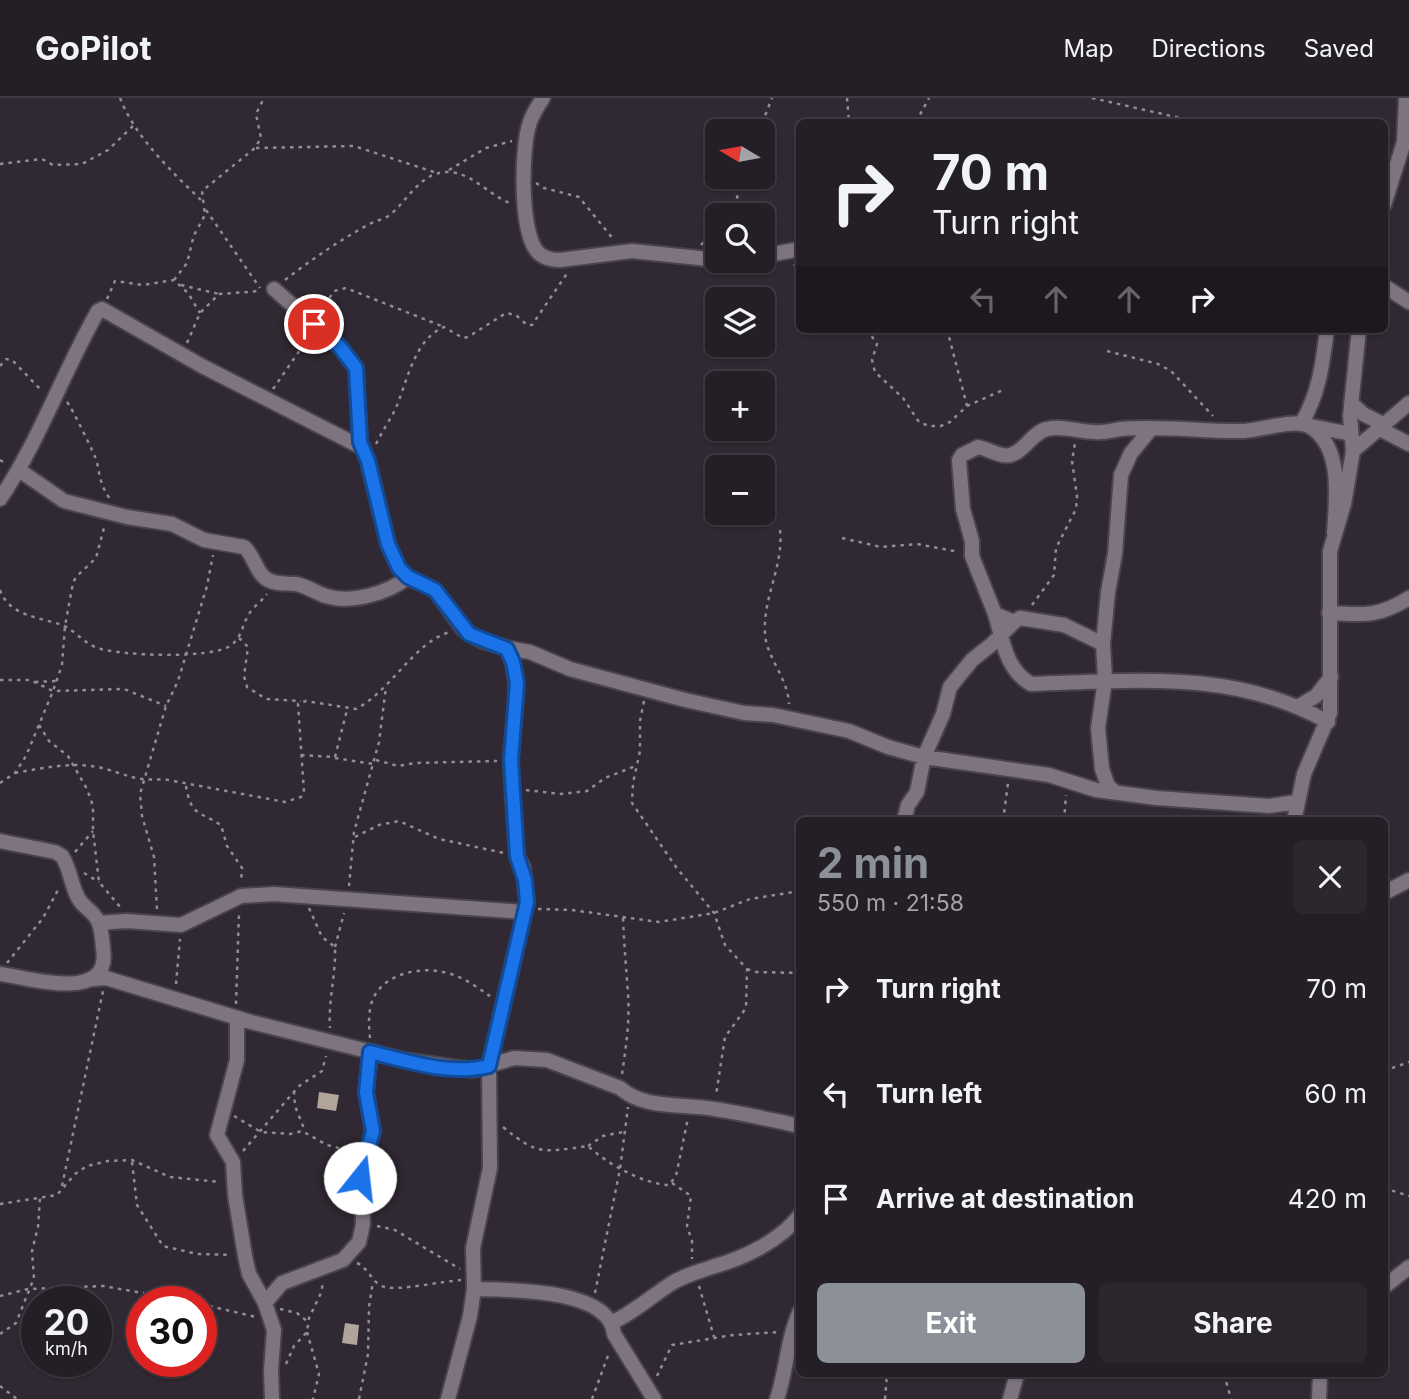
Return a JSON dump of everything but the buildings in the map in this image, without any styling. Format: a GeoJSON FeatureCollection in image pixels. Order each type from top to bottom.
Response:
{"type":"FeatureCollection","features":[{"type":"Feature","properties":{"kind":"street"},"geometry":{"type":"LineString","coordinates":[[543,98],[529,123],[524,174],[526,209],[535,248],[539,253],[550,260],[574,260],[628,251],[705,259]]}},
{"type":"Feature","properties":{"kind":"street"},"geometry":{"type":"LineString","coordinates":[[1388,192],[1404,142],[1408,115],[1406,98]]}},
{"type":"Feature","properties":{"kind":"street"},"geometry":{"type":"LineString","coordinates":[[775,254],[796,250]]}},
{"type":"Feature","properties":{"kind":"street"},"geometry":{"type":"LineString","coordinates":[[1388,285],[1409,302]]}},
{"type":"Feature","properties":{"kind":"street"},"geometry":{"type":"LineString","coordinates":[[274,289],[340,347],[356,368],[365,455],[388,544],[399,568],[408,577],[435,590],[463,629],[480,639],[507,649],[530,652],[570,668],[744,713],[790,718],[856,732],[888,747],[924,757],[1049,775],[1096,790],[1157,798],[1269,806],[1296,802]]}},
{"type":"Feature","properties":{"kind":"street"},"geometry":{"type":"LineString","coordinates":[[0,499],[19,470],[79,343],[99,310],[107,310],[202,366],[267,398],[365,455]]}},
{"type":"Feature","properties":{"kind":"street"},"geometry":{"type":"LineString","coordinates":[[1305,425],[1318,383],[1326,333]]}},
{"type":"Feature","properties":{"kind":"street"},"geometry":{"type":"LineString","coordinates":[[1293,817],[1309,760],[1328,722],[1331,677],[1330,551],[1344,503],[1353,451],[1351,403],[1359,333]]}},
{"type":"Feature","properties":{"kind":"street"},"geometry":{"type":"LineString","coordinates":[[1353,451],[1409,402]]}},
{"type":"Feature","properties":{"kind":"street"},"geometry":{"type":"LineString","coordinates":[[1351,403],[1409,444]]}},
{"type":"Feature","properties":{"kind":"street"},"geometry":{"type":"LineString","coordinates":[[1305,425],[1320,435],[1329,452],[1336,488],[1334,533]]}},
{"type":"Feature","properties":{"kind":"street"},"geometry":{"type":"LineString","coordinates":[[1328,722],[1299,706],[1198,682],[1144,678],[1031,684],[1020,678],[1012,668],[1000,637],[995,614],[972,556],[958,470],[961,455],[978,447],[1004,456],[1014,454],[1032,435],[1046,429],[1095,433],[1121,429],[1228,431],[1305,425],[1351,434]]}},
{"type":"Feature","properties":{"kind":"street"},"geometry":{"type":"LineString","coordinates":[[1115,792],[1108,786],[1102,769],[1098,728],[1105,680],[1103,644],[1121,475],[1130,453],[1150,430]]}},
{"type":"Feature","properties":{"kind":"street"},"geometry":{"type":"LineString","coordinates":[[19,470],[64,500],[127,517],[172,524],[212,543],[233,544],[247,549],[262,576],[270,581],[301,585],[324,596],[342,598],[370,595],[399,584],[408,577]]}},
{"type":"Feature","properties":{"kind":"street"},"geometry":{"type":"LineString","coordinates":[[1329,613],[1383,613],[1409,598]]}},
{"type":"Feature","properties":{"kind":"street"},"geometry":{"type":"LineString","coordinates":[[995,614],[1017,620],[1064,625],[1103,644]]}},
{"type":"Feature","properties":{"kind":"street"},"geometry":{"type":"LineString","coordinates":[[905,817],[908,805],[917,792],[924,757],[943,714],[950,687],[972,660],[1017,620]]}},
{"type":"Feature","properties":{"kind":"street"},"geometry":{"type":"LineString","coordinates":[[448,1399],[465,1340],[473,1281],[473,1248],[490,1168],[489,1066],[527,892],[517,856],[511,760],[517,683],[507,649]]}},
{"type":"Feature","properties":{"kind":"street"},"geometry":{"type":"LineString","coordinates":[[1299,706],[1316,696],[1331,677]]}},
{"type":"Feature","properties":{"kind":"street"},"geometry":{"type":"LineString","coordinates":[[1269,806],[1286,817]]}},
{"type":"Feature","properties":{"kind":"street"},"geometry":{"type":"LineString","coordinates":[[0,841],[55,852],[70,860],[81,902],[91,910],[99,923],[104,963],[100,979]]}},
{"type":"Feature","properties":{"kind":"street"},"geometry":{"type":"LineString","coordinates":[[1388,891],[1409,880]]}},
{"type":"Feature","properties":{"kind":"street"},"geometry":{"type":"LineString","coordinates":[[99,923],[132,921],[181,925],[241,896],[304,895],[371,903],[524,912]]}},
{"type":"Feature","properties":{"kind":"street"},"geometry":{"type":"LineString","coordinates":[[0,972],[73,984],[100,979],[175,998],[237,1018],[370,1052],[448,1068],[473,1070],[514,1058],[547,1060],[650,1103],[713,1108],[796,1125]]}},
{"type":"Feature","properties":{"kind":"street"},"geometry":{"type":"LineString","coordinates":[[237,1018],[237,1060],[217,1135],[233,1162],[249,1274],[267,1300],[274,1334],[272,1399]]}},
{"type":"Feature","properties":{"kind":"street"},"geometry":{"type":"LineString","coordinates":[[267,1300],[287,1280],[343,1260],[359,1242],[363,1224],[360,1178],[373,1131],[366,1092],[370,1052]]}},
{"type":"Feature","properties":{"kind":"street"},"geometry":{"type":"LineString","coordinates":[[613,1328],[672,1283],[754,1250],[789,1229],[796,1219]]}},
{"type":"Feature","properties":{"kind":"street"},"geometry":{"type":"LineString","coordinates":[[1388,1284],[1409,1267]]}},
{"type":"Feature","properties":{"kind":"street"},"geometry":{"type":"LineString","coordinates":[[473,1281],[534,1290],[592,1307],[613,1328],[654,1399]]}},
{"type":"Feature","properties":{"kind":"street"},"geometry":{"type":"LineString","coordinates":[[777,1399],[790,1333],[796,1320]]}},
{"type":"Feature","properties":{"kind":"street"},"geometry":{"type":"LineString","coordinates":[[1010,1399],[1016,1377]]}},
{"type":"Feature","properties":{"kind":"street"},"geometry":{"type":"LineString","coordinates":[[1305,1399],[1320,1387]]}},
{"type":"Feature","properties":{"kind":"path"},"geometry":{"type":"LineString","coordinates":[[120,98],[134,125],[204,204]]}},
{"type":"Feature","properties":{"kind":"path"},"geometry":{"type":"LineString","coordinates":[[180,285],[219,295],[262,290],[206,209],[202,194],[205,188],[255,148],[261,138],[256,111],[264,98]]}},
{"type":"Feature","properties":{"kind":"path"},"geometry":{"type":"LineString","coordinates":[[764,119],[772,98]]}},
{"type":"Feature","properties":{"kind":"path"},"geometry":{"type":"LineString","coordinates":[[847,98],[849,119]]}},
{"type":"Feature","properties":{"kind":"path"},"geometry":{"type":"LineString","coordinates":[[918,119],[929,98]]}},
{"type":"Feature","properties":{"kind":"path"},"geometry":{"type":"LineString","coordinates":[[1092,98],[1185,119]]}},
{"type":"Feature","properties":{"kind":"path"},"geometry":{"type":"LineString","coordinates":[[0,164],[42,159],[53,165],[82,164],[108,150],[134,125]]}},
{"type":"Feature","properties":{"kind":"path"},"geometry":{"type":"LineString","coordinates":[[447,172],[486,148],[509,141],[525,146]]}},
{"type":"Feature","properties":{"kind":"path"},"geometry":{"type":"LineString","coordinates":[[255,148],[331,144],[354,146],[437,173],[462,174],[494,197],[526,209]]}},
{"type":"Feature","properties":{"kind":"path"},"geometry":{"type":"LineString","coordinates":[[274,289],[320,254],[368,224],[389,216],[412,190],[437,173]]}},
{"type":"Feature","properties":{"kind":"path"},"geometry":{"type":"LineString","coordinates":[[524,174],[544,188],[579,197],[611,238],[628,251]]}},
{"type":"Feature","properties":{"kind":"path"},"geometry":{"type":"LineString","coordinates":[[99,310],[115,281],[143,285],[174,280],[187,263],[194,235],[206,209]]}},
{"type":"Feature","properties":{"kind":"path"},"geometry":{"type":"LineString","coordinates":[[267,398],[305,344],[328,297],[334,291],[346,288],[444,327],[463,338],[506,313],[532,325],[574,260]]}},
{"type":"Feature","properties":{"kind":"path"},"geometry":{"type":"LineString","coordinates":[[174,280],[200,313]]}},
{"type":"Feature","properties":{"kind":"path"},"geometry":{"type":"LineString","coordinates":[[182,353],[200,313],[219,295]]}},
{"type":"Feature","properties":{"kind":"path"},"geometry":{"type":"LineString","coordinates":[[365,455],[395,410],[419,351],[429,338],[444,327]]}},
{"type":"Feature","properties":{"kind":"path"},"geometry":{"type":"LineString","coordinates":[[870,333],[877,344],[872,360],[874,372],[903,398],[919,422],[929,426],[942,426],[967,406],[1003,390]]}},
{"type":"Feature","properties":{"kind":"path"},"geometry":{"type":"LineString","coordinates":[[948,333],[967,406]]}},
{"type":"Feature","properties":{"kind":"path"},"geometry":{"type":"LineString","coordinates":[[1107,351],[1158,364],[1171,371],[1228,431]]}},
{"type":"Feature","properties":{"kind":"path"},"geometry":{"type":"LineString","coordinates":[[0,365],[6,359],[12,359],[77,415],[79,428],[97,460],[101,487],[127,517]]}},
{"type":"Feature","properties":{"kind":"path"},"geometry":{"type":"LineString","coordinates":[[1017,620],[1054,575],[1056,548],[1076,509],[1072,461],[1077,430]]}},
{"type":"Feature","properties":{"kind":"path"},"geometry":{"type":"LineString","coordinates":[[15,773],[39,725],[62,666],[65,626],[73,583],[96,558],[108,511]]}},
{"type":"Feature","properties":{"kind":"path"},"geometry":{"type":"LineString","coordinates":[[780,530],[781,542],[764,621],[765,642],[783,678],[790,718]]}},
{"type":"Feature","properties":{"kind":"path"},"geometry":{"type":"LineString","coordinates":[[842,538],[881,547],[918,544],[972,556]]}},
{"type":"Feature","properties":{"kind":"path"},"geometry":{"type":"LineString","coordinates":[[158,923],[154,857],[142,816],[140,794],[210,574],[213,561],[212,543]]}},
{"type":"Feature","properties":{"kind":"path"},"geometry":{"type":"LineString","coordinates":[[0,590],[3,599],[20,612],[65,626],[97,648],[124,653],[185,656],[216,652],[230,646],[238,637],[249,613],[266,596],[270,581]]}},
{"type":"Feature","properties":{"kind":"path"},"geometry":{"type":"LineString","coordinates":[[238,637],[248,647],[244,676],[247,687],[266,699],[301,701],[347,710],[361,707],[386,687],[428,642],[463,629]]}},
{"type":"Feature","properties":{"kind":"path"},"geometry":{"type":"LineString","coordinates":[[0,680],[57,681]]}},
{"type":"Feature","properties":{"kind":"path"},"geometry":{"type":"LineString","coordinates":[[32,681],[53,691],[124,689],[166,706]]}},
{"type":"Feature","properties":{"kind":"path"},"geometry":{"type":"LineString","coordinates":[[233,1162],[294,1091],[306,1080],[323,1071],[336,968],[335,947],[353,865],[354,838],[361,800],[374,760],[386,687]]}},
{"type":"Feature","properties":{"kind":"path"},"geometry":{"type":"LineString","coordinates":[[647,688],[640,721],[638,765],[633,783],[632,803],[676,867],[714,914],[726,945],[747,969],[756,972],[796,973]]}},
{"type":"Feature","properties":{"kind":"path"},"geometry":{"type":"LineString","coordinates":[[0,783],[15,773],[74,765],[98,767],[143,781],[163,779],[186,786],[277,801],[297,799],[304,792],[298,709],[301,701]]}},
{"type":"Feature","properties":{"kind":"path"},"geometry":{"type":"LineString","coordinates":[[334,758],[347,710]]}},
{"type":"Feature","properties":{"kind":"path"},"geometry":{"type":"LineString","coordinates":[[39,725],[45,737],[68,756],[74,765],[93,806],[99,882],[132,921]]}},
{"type":"Feature","properties":{"kind":"path"},"geometry":{"type":"LineString","coordinates":[[301,755],[373,764]]}},
{"type":"Feature","properties":{"kind":"path"},"geometry":{"type":"LineString","coordinates":[[374,760],[398,766],[511,760]]}},
{"type":"Feature","properties":{"kind":"path"},"geometry":{"type":"LineString","coordinates":[[513,785],[530,791],[587,791],[605,778],[638,765]]}},
{"type":"Feature","properties":{"kind":"path"},"geometry":{"type":"LineString","coordinates":[[1003,817],[1009,769]]}},
{"type":"Feature","properties":{"kind":"path"},"geometry":{"type":"LineString","coordinates":[[1064,817],[1069,781]]}},
{"type":"Feature","properties":{"kind":"path"},"geometry":{"type":"LineString","coordinates":[[186,786],[189,803],[199,815],[221,825],[227,846],[242,868],[237,1018]]}},
{"type":"Feature","properties":{"kind":"path"},"geometry":{"type":"LineString","coordinates":[[354,838],[379,825],[404,822],[439,839],[517,856]]}},
{"type":"Feature","properties":{"kind":"path"},"geometry":{"type":"LineString","coordinates":[[0,972],[51,906],[70,860],[81,842],[93,831]]}},
{"type":"Feature","properties":{"kind":"path"},"geometry":{"type":"LineString","coordinates":[[524,912],[542,908],[659,922],[714,914],[750,899],[796,892]]}},
{"type":"Feature","properties":{"kind":"path"},"geometry":{"type":"LineString","coordinates":[[304,895],[322,937],[335,947]]}},
{"type":"Feature","properties":{"kind":"path"},"geometry":{"type":"LineString","coordinates":[[592,1307],[620,1169],[623,1132],[628,994],[623,916]]}},
{"type":"Feature","properties":{"kind":"path"},"geometry":{"type":"LineString","coordinates":[[175,998],[181,925]]}},
{"type":"Feature","properties":{"kind":"path"},"geometry":{"type":"LineString","coordinates":[[713,1108],[725,1037],[746,1007],[747,969]]}},
{"type":"Feature","properties":{"kind":"path"},"geometry":{"type":"LineString","coordinates":[[370,1052],[371,1002],[382,985],[391,978],[422,971],[444,972],[470,983],[504,1006]]}},
{"type":"Feature","properties":{"kind":"path"},"geometry":{"type":"LineString","coordinates":[[62,1189],[100,979]]}},
{"type":"Feature","properties":{"kind":"path"},"geometry":{"type":"LineString","coordinates":[[1388,1070],[1409,1062]]}},
{"type":"Feature","properties":{"kind":"path"},"geometry":{"type":"LineString","coordinates":[[294,1091],[295,1106],[305,1132]]}},
{"type":"Feature","properties":{"kind":"path"},"geometry":{"type":"LineString","coordinates":[[672,1183],[676,1176],[692,1106]]}},
{"type":"Feature","properties":{"kind":"path"},"geometry":{"type":"LineString","coordinates":[[223,1107],[244,1124],[261,1132],[305,1132],[339,1149],[368,1155]]}},
{"type":"Feature","properties":{"kind":"path"},"geometry":{"type":"LineString","coordinates":[[490,1115],[522,1142],[542,1152],[588,1146],[603,1136],[623,1132]]}},
{"type":"Feature","properties":{"kind":"path"},"geometry":{"type":"LineString","coordinates":[[588,1146],[603,1160],[620,1169],[662,1185],[672,1183],[691,1195],[687,1226],[692,1241],[695,1272],[714,1338]]}},
{"type":"Feature","properties":{"kind":"path"},"geometry":{"type":"LineString","coordinates":[[132,1160],[137,1205],[163,1246],[197,1254],[245,1256]]}},
{"type":"Feature","properties":{"kind":"path"},"geometry":{"type":"LineString","coordinates":[[0,1204],[57,1195],[75,1174],[87,1166],[132,1160],[170,1177],[234,1183]]}},
{"type":"Feature","properties":{"kind":"path"},"geometry":{"type":"LineString","coordinates":[[1388,1189],[1409,1196]]}},
{"type":"Feature","properties":{"kind":"path"},"geometry":{"type":"LineString","coordinates":[[30,1286],[34,1278],[32,1251],[38,1227],[40,1198]]}},
{"type":"Feature","properties":{"kind":"path"},"geometry":{"type":"LineString","coordinates":[[363,1224],[394,1230],[473,1281]]}},
{"type":"Feature","properties":{"kind":"path"},"geometry":{"type":"LineString","coordinates":[[343,1260],[362,1265],[373,1280],[385,1287],[473,1281]]}},
{"type":"Feature","properties":{"kind":"path"},"geometry":{"type":"LineString","coordinates":[[359,1399],[369,1346],[369,1307],[373,1280]]}},
{"type":"Feature","properties":{"kind":"path"},"geometry":{"type":"LineString","coordinates":[[313,1399],[319,1374],[307,1332],[323,1282]]}},
{"type":"Feature","properties":{"kind":"path"},"geometry":{"type":"LineString","coordinates":[[0,1296],[21,1291]]}},
{"type":"Feature","properties":{"kind":"path"},"geometry":{"type":"LineString","coordinates":[[267,1300],[278,1308],[297,1313],[308,1322]]}},
{"type":"Feature","properties":{"kind":"path"},"geometry":{"type":"LineString","coordinates":[[0,1334],[16,1324],[21,1309]]}},
{"type":"Feature","properties":{"kind":"path"},"geometry":{"type":"LineString","coordinates":[[217,1310],[270,1320]]}},
{"type":"Feature","properties":{"kind":"path"},"geometry":{"type":"LineString","coordinates":[[592,1399],[610,1351],[613,1328]]}},
{"type":"Feature","properties":{"kind":"path"},"geometry":{"type":"LineString","coordinates":[[647,1383],[661,1370],[672,1345],[775,1331],[790,1333]]}},
{"type":"Feature","properties":{"kind":"path"},"geometry":{"type":"LineString","coordinates":[[285,1368],[294,1346],[307,1332]]}},
{"type":"Feature","properties":{"kind":"path"},"geometry":{"type":"LineString","coordinates":[[885,1399],[887,1377]]}},
{"type":"Feature","properties":{"kind":"path"},"geometry":{"type":"LineString","coordinates":[[1225,1377],[1231,1399]]}},
{"type":"Feature","properties":{"kind":"path"},"geometry":{"type":"LineString","coordinates":[[0,1387],[17,1399]]}},
{"type":"Feature","properties":{"kind":"route"},"geometry":{"type":"LineString","coordinates":[[314,324],[340,347],[356,368],[360,442],[368,461],[388,544],[399,568],[408,577],[431,586],[469,634],[507,649],[516,672],[517,683],[511,760],[517,856],[523,867],[527,902],[489,1066],[473,1070],[448,1068],[370,1052],[366,1092],[373,1131],[360,1178]]}}]}
